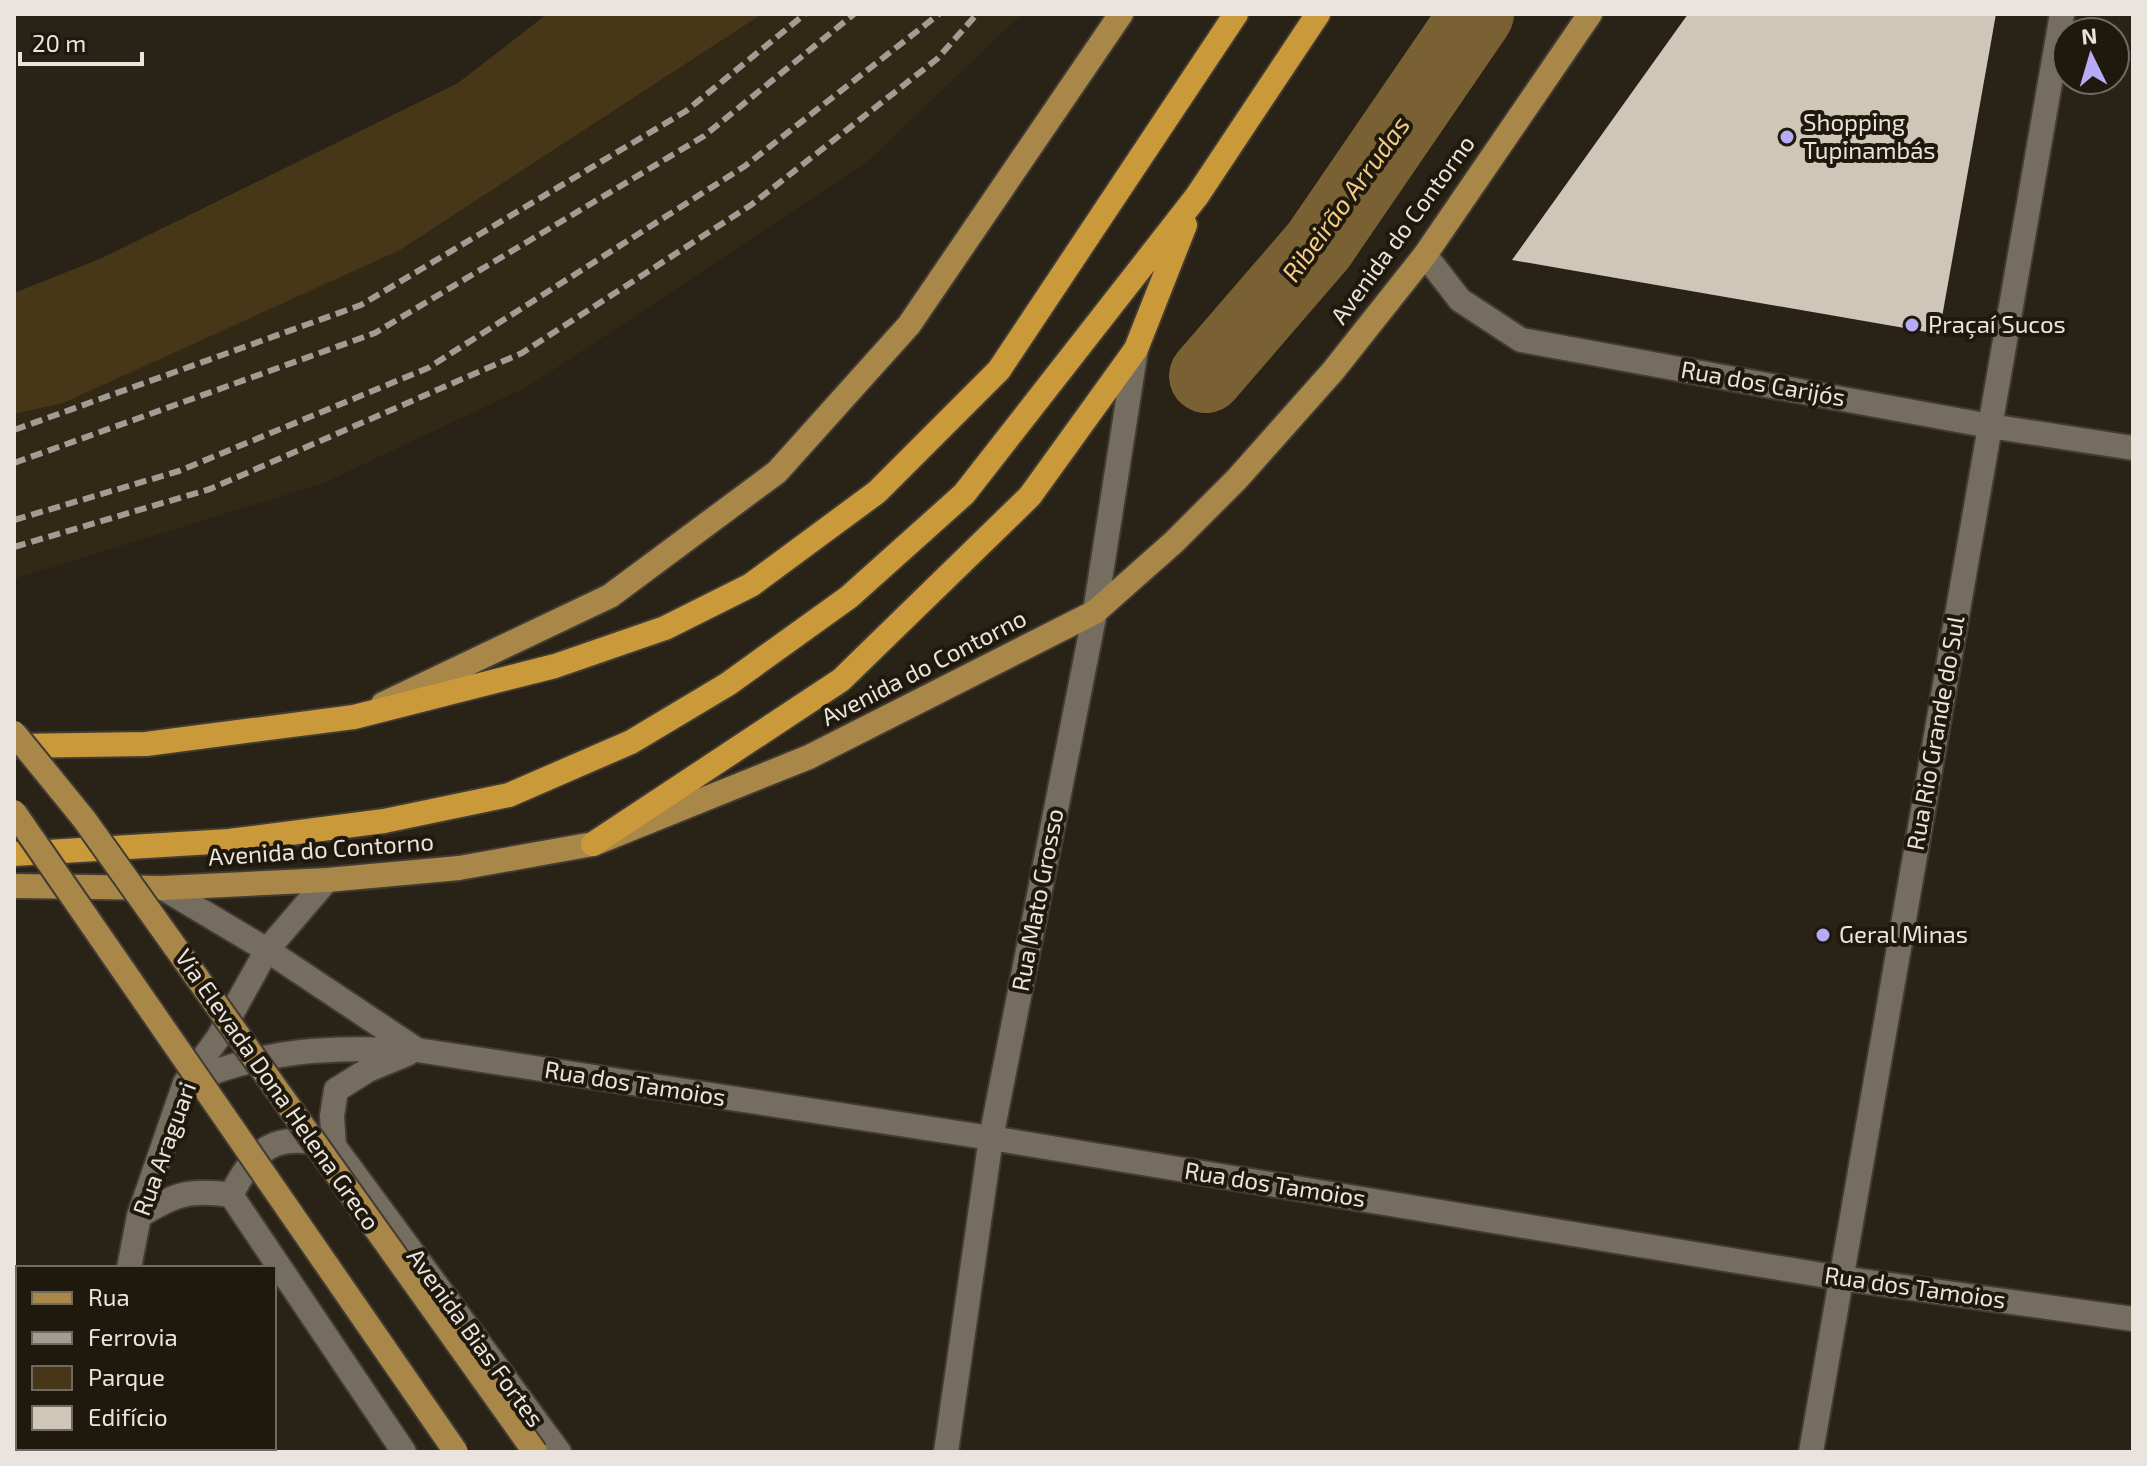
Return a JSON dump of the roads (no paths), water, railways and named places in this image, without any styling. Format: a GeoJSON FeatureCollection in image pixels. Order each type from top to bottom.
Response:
{"type":"FeatureCollection","features":[{"type":"Feature","properties":{"kind":"highway"},"geometry":{"type":"LineString","coordinates":[[14,746],[146,744],[354,717],[555,666],[665,628],[751,585],[877,492],[999,370],[1236,14]]}},
{"type":"Feature","properties":{"kind":"highway","name":"Avenida do Contorno"},"geometry":{"type":"LineString","coordinates":[[14,854],[229,841],[384,821],[509,795],[631,742],[728,684],[838,605],[964,494],[1197,196],[1318,14]]}},
{"type":"Feature","properties":{"kind":"highway"},"geometry":{"type":"LineString","coordinates":[[593,844],[841,680],[1030,496],[1136,349],[1197,196]]}},
{"type":"Feature","properties":{"kind":"main road"},"geometry":{"type":"LineString","coordinates":[[354,717],[610,596],[777,472],[909,325],[1121,14]]}},
{"type":"Feature","properties":{"kind":"main road","name":"Avenida do Contorno"},"geometry":{"type":"LineString","coordinates":[[14,886],[163,888],[327,880],[459,868],[593,844],[809,757],[1095,612],[1174,542],[1237,479],[1333,371],[1425,255],[1590,14]]}},
{"type":"Feature","properties":{"kind":"main road","name":"Via Elevada Dona Helena Greco"},"geometry":{"type":"LineString","coordinates":[[14,733],[84,819],[535,1452]]}},
{"type":"Feature","properties":{"kind":"main road"},"geometry":{"type":"LineString","coordinates":[[14,812],[456,1452]]}},
{"type":"Feature","properties":{"kind":"street","name":"Rua Rio Grande do Sul"},"geometry":{"type":"LineString","coordinates":[[1811,1452],[2062,14]]}},
{"type":"Feature","properties":{"kind":"street","name":"Rua dos Carijós"},"geometry":{"type":"LineString","coordinates":[[1425,255],[1460,300],[1521,340],[1990,426],[2133,448]]}},
{"type":"Feature","properties":{"kind":"street","name":"Rua Mato Grosso"},"geometry":{"type":"LineString","coordinates":[[946,1452],[991,1138],[1095,612],[1136,349]]}},
{"type":"Feature","properties":{"kind":"street","name":"Rua Araguari"},"geometry":{"type":"LineString","coordinates":[[129,1266],[139,1216],[185,1083],[218,1038],[267,950],[327,880]]}},
{"type":"Feature","properties":{"kind":"street","name":"Rua dos Tamoios"},"geometry":{"type":"LineString","coordinates":[[163,888],[267,950],[417,1050]]}},
{"type":"Feature","properties":{"kind":"street","name":"Rua dos Tamoios"},"geometry":{"type":"LineString","coordinates":[[185,1083],[232,1063],[281,1052],[321,1048],[417,1050],[991,1138],[1840,1278],[2133,1319]]}},
{"type":"Feature","properties":{"kind":"street"},"geometry":{"type":"LineString","coordinates":[[231,1195],[257,1154],[276,1141],[308,1141],[334,1146],[332,1116],[336,1090],[368,1070],[417,1050]]}},
{"type":"Feature","properties":{"kind":"street","name":"Avenida Bias Fortes"},"geometry":{"type":"LineString","coordinates":[[334,1146],[559,1452]]}},
{"type":"Feature","properties":{"kind":"street"},"geometry":{"type":"LineString","coordinates":[[139,1216],[174,1195],[203,1191],[231,1195],[404,1452]]}},
{"type":"Feature","properties":{"kind":"waterway","name":"Ribeirão Arrudas"},"geometry":{"type":"LineString","coordinates":[[1206,376],[1319,245],[1477,14]]}},
{"type":"Feature","properties":{"kind":"railway"},"geometry":{"type":"LineString","coordinates":[[14,430],[361,305],[686,111],[805,14]]}},
{"type":"Feature","properties":{"kind":"railway"},"geometry":{"type":"LineString","coordinates":[[14,463],[375,333],[704,136],[854,14]]}},
{"type":"Feature","properties":{"kind":"railway"},"geometry":{"type":"LineString","coordinates":[[14,520],[179,471],[428,368],[745,166],[939,14]]}},
{"type":"Feature","properties":{"kind":"railway"},"geometry":{"type":"LineString","coordinates":[[14,547],[210,489],[522,353],[751,205],[937,59],[977,14]]}},
{"type":"Feature","properties":{"kind":"place","name":"Shopping Tupinambás"},"geometry":{"type":"Point","coordinates":[1787,137]}},
{"type":"Feature","properties":{"kind":"place","name":"Praçaí Sucos"},"geometry":{"type":"Point","coordinates":[1912,325]}},
{"type":"Feature","properties":{"kind":"place","name":"Geral Minas"},"geometry":{"type":"Point","coordinates":[1823,935]}}]}
